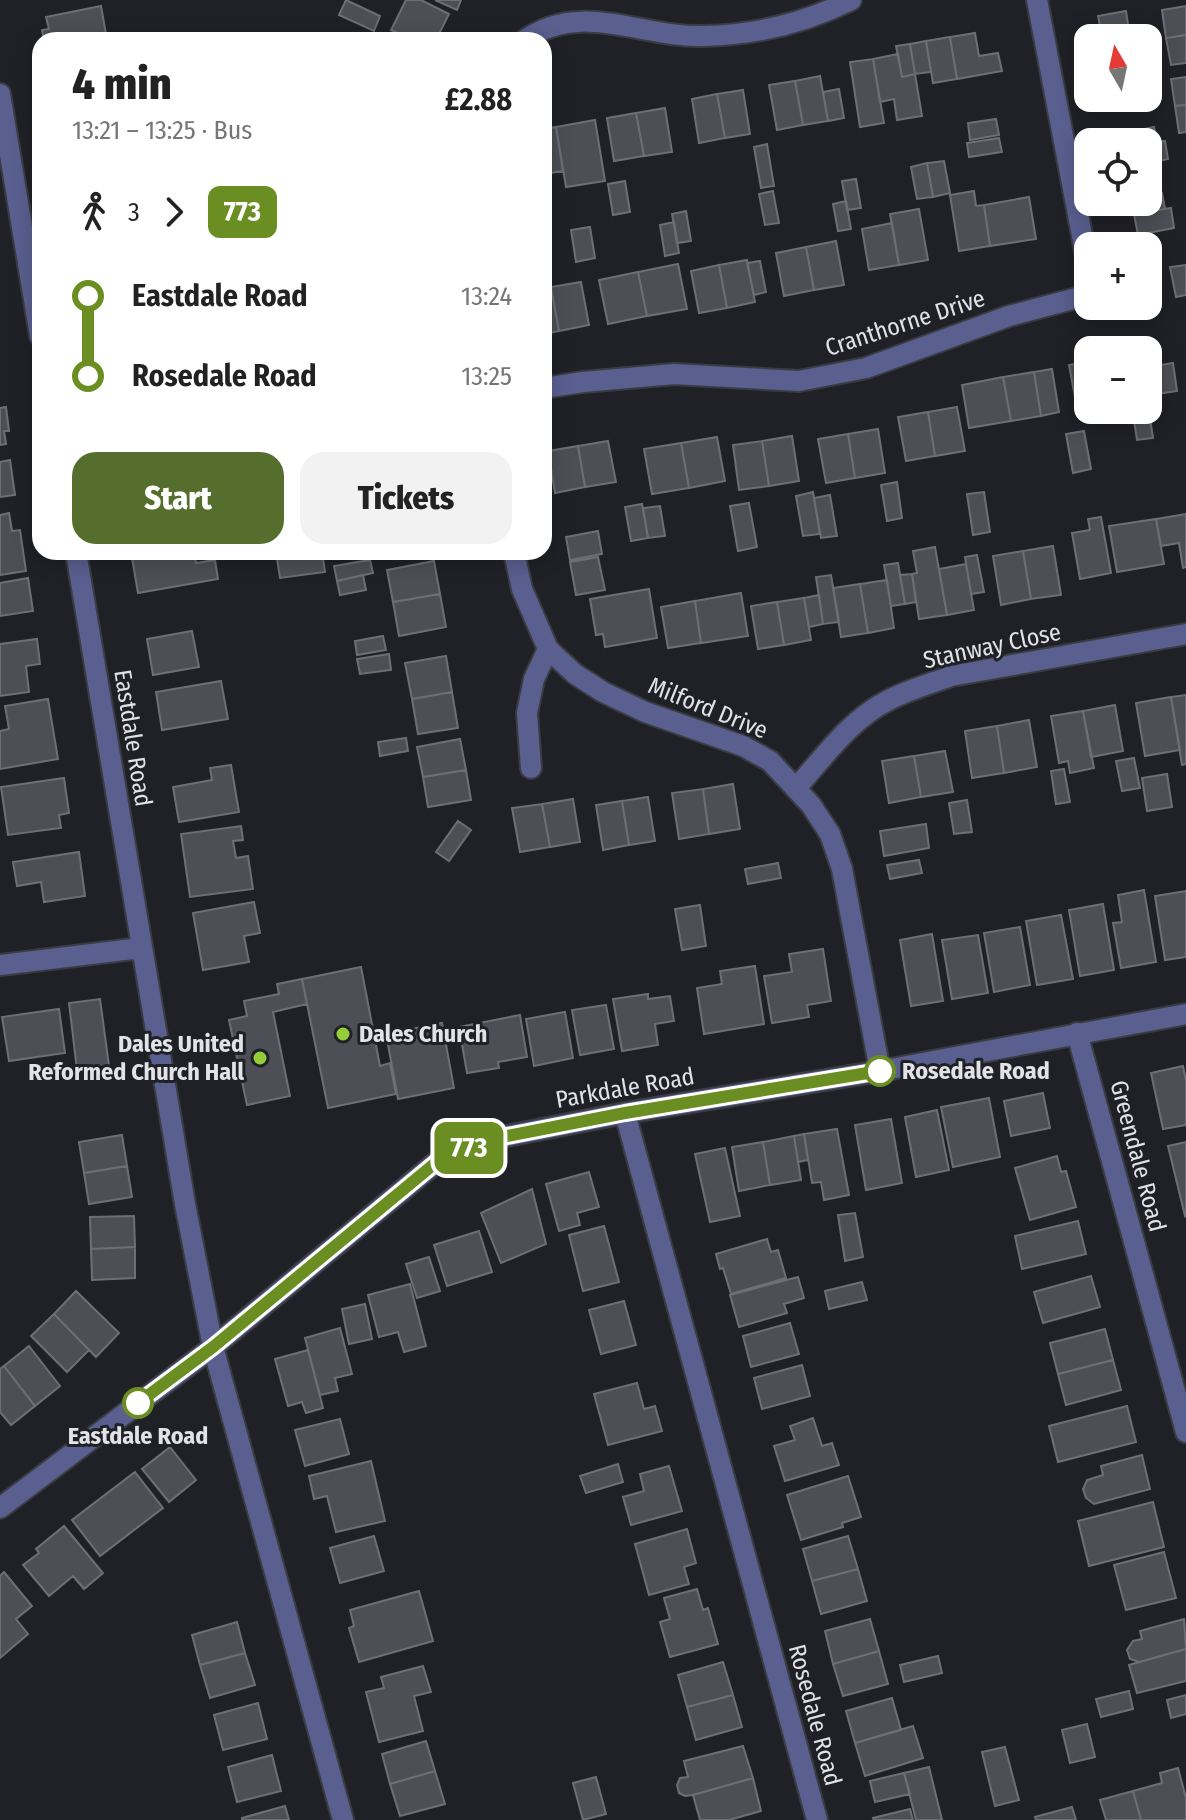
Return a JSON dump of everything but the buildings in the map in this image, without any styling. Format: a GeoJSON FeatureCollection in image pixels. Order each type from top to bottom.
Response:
{"type":"FeatureCollection","features":[{"type":"Feature","properties":{"kind":"street"},"geometry":{"type":"LineString","coordinates":[[536,32],[566,9],[699,37],[730,35],[815,18],[851,0]]}},
{"type":"Feature","properties":{"kind":"street"},"geometry":{"type":"LineString","coordinates":[[1037,0],[1081,232]]}},
{"type":"Feature","properties":{"kind":"street"},"geometry":{"type":"LineString","coordinates":[[0,94],[32,288]]}},
{"type":"Feature","properties":{"kind":"street","name":"Cranthorne Drive"},"geometry":{"type":"LineString","coordinates":[[552,387],[674,374],[799,381],[866,368],[1009,316],[1074,299]]}},
{"type":"Feature","properties":{"kind":"street","name":"Eastdale Road"},"geometry":{"type":"LineString","coordinates":[[77,560],[185,1204],[213,1347],[343,1820]]}},
{"type":"Feature","properties":{"kind":"street","name":"Milford Drive"},"geometry":{"type":"LineString","coordinates":[[516,560],[522,589],[548,649],[575,674],[603,692],[645,712],[743,746],[770,761],[797,787],[830,834],[842,869],[880,1071]]}},
{"type":"Feature","properties":{"kind":"street","name":"Stanway Close"},"geometry":{"type":"LineString","coordinates":[[797,787],[855,724],[884,702],[919,688],[951,676],[1186,634]]}},
{"type":"Feature","properties":{"kind":"street"},"geometry":{"type":"LineString","coordinates":[[531,768],[527,713],[534,679],[548,649]]}},
{"type":"Feature","properties":{"kind":"street"},"geometry":{"type":"LineString","coordinates":[[0,965],[141,948]]}},
{"type":"Feature","properties":{"kind":"street","name":"Parkdale Road"},"geometry":{"type":"LineString","coordinates":[[0,1508],[213,1347],[439,1160],[502,1137],[1186,1014]]}},
{"type":"Feature","properties":{"kind":"street","name":"Greendale Road"},"geometry":{"type":"LineString","coordinates":[[1077,1033],[1186,1432]]}},
{"type":"Feature","properties":{"kind":"street","name":"Rosedale Road"},"geometry":{"type":"LineString","coordinates":[[625,1113],[817,1820]]}},
{"type":"Feature","properties":{"kind":"bus line","name":"773"},"geometry":{"type":"LineString","coordinates":[[138,1403],[213,1347],[439,1160],[502,1137],[625,1113],[880,1071]]}},
{"type":"Feature","properties":{"kind":"place","name":"Dales Church"},"geometry":{"type":"Point","coordinates":[343,1034]}},
{"type":"Feature","properties":{"kind":"place","name":"Dales United Reformed Church Hall"},"geometry":{"type":"Point","coordinates":[260,1058]}},
{"type":"Feature","properties":{"kind":"place","name":"Rosedale Road"},"geometry":{"type":"Point","coordinates":[880,1071]}},
{"type":"Feature","properties":{"kind":"place","name":"Eastdale Road"},"geometry":{"type":"Point","coordinates":[138,1403]}}]}
